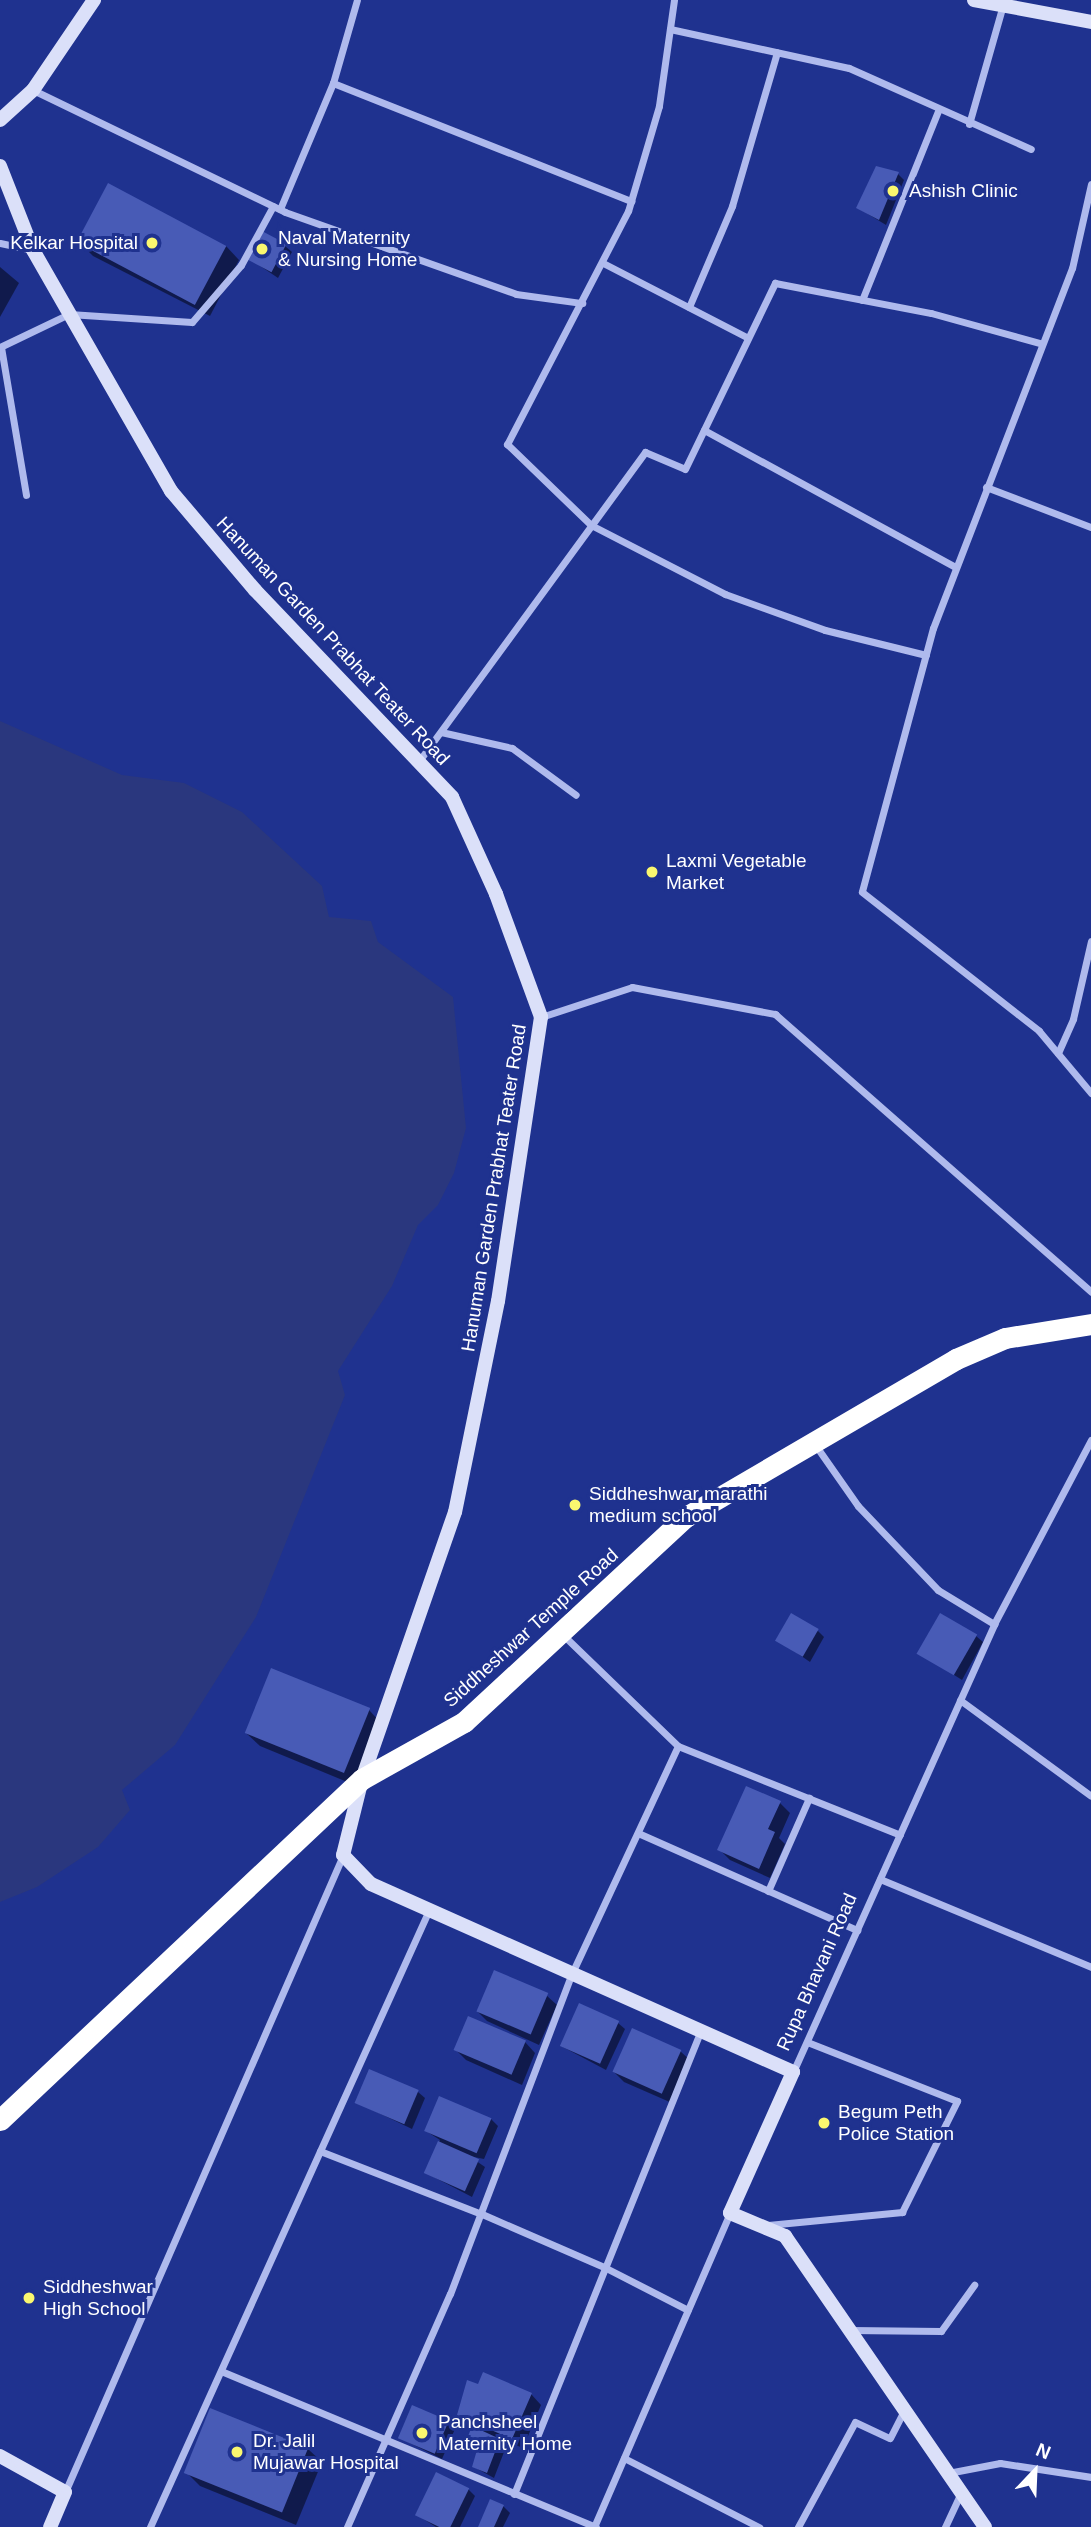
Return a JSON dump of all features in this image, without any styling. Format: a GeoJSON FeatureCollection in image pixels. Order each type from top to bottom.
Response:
{"type":"FeatureCollection","features":[{"type":"Feature","properties":{"kind":"highway","name":"Siddheshwar Temple Road"},"geometry":{"type":"LineString","coordinates":[[0,2120],[362,1779],[464,1723],[684,1518],[956,1359],[1005,1338],[1091,1324]]}},
{"type":"Feature","properties":{"kind":"street"},"geometry":{"type":"LineString","coordinates":[[0,120],[33,90],[94,0]]}},
{"type":"Feature","properties":{"kind":"street"},"geometry":{"type":"LineString","coordinates":[[26,495],[0,347],[69,314],[192,322],[241,265],[276,208],[333,83],[358,0]]}},
{"type":"Feature","properties":{"kind":"street"},"geometry":{"type":"LineString","coordinates":[[674,0],[659,106],[631,201],[603,263],[508,444],[591,525],[725,594],[825,630],[926,655]]}},
{"type":"Feature","properties":{"kind":"street"},"geometry":{"type":"LineString","coordinates":[[974,0],[1091,22]]}},
{"type":"Feature","properties":{"kind":"street"},"geometry":{"type":"LineString","coordinates":[[970,124],[1003,5]]}},
{"type":"Feature","properties":{"kind":"street"},"geometry":{"type":"LineString","coordinates":[[670,29],[849,68],[938,111],[1031,149]]}},
{"type":"Feature","properties":{"kind":"street"},"geometry":{"type":"LineString","coordinates":[[689,307],[732,206],[777,52]]}},
{"type":"Feature","properties":{"kind":"street"},"geometry":{"type":"LineString","coordinates":[[333,83],[631,201]]}},
{"type":"Feature","properties":{"kind":"street"},"geometry":{"type":"LineString","coordinates":[[33,90],[276,208],[516,294],[582,303]]}},
{"type":"Feature","properties":{"kind":"street"},"geometry":{"type":"LineString","coordinates":[[862,300],[938,111]]}},
{"type":"Feature","properties":{"kind":"street","name":"Hanuman Garden Prabhat Teater Road"},"geometry":{"type":"LineString","coordinates":[[0,166],[33,250],[171,491],[256,590],[452,797],[496,894],[541,1017],[498,1301],[455,1512],[362,1779],[343,1854]]}},
{"type":"Feature","properties":{"kind":"street"},"geometry":{"type":"LineString","coordinates":[[1091,184],[1072,268],[1040,343],[926,655],[862,892],[1039,1031],[1091,1093]]}},
{"type":"Feature","properties":{"kind":"street"},"geometry":{"type":"LineString","coordinates":[[0,243],[33,250]]}},
{"type":"Feature","properties":{"kind":"street"},"geometry":{"type":"LineString","coordinates":[[603,263],[748,338]]}},
{"type":"Feature","properties":{"kind":"street"},"geometry":{"type":"LineString","coordinates":[[419,761],[645,452],[685,469],[775,283],[862,300],[1040,343]]}},
{"type":"Feature","properties":{"kind":"street"},"geometry":{"type":"LineString","coordinates":[[704,430],[956,567]]}},
{"type":"Feature","properties":{"kind":"street"},"geometry":{"type":"LineString","coordinates":[[986,487],[1091,527]]}},
{"type":"Feature","properties":{"kind":"street"},"geometry":{"type":"LineString","coordinates":[[440,732],[512,748],[576,794]]}},
{"type":"Feature","properties":{"kind":"street"},"geometry":{"type":"LineString","coordinates":[[1058,1053],[1073,1019],[1091,941]]}},
{"type":"Feature","properties":{"kind":"street"},"geometry":{"type":"LineString","coordinates":[[541,1017],[632,987],[775,1014],[1091,1293]]}},
{"type":"Feature","properties":{"kind":"street","name":"Rupa Bhavani Road"},"geometry":{"type":"LineString","coordinates":[[595,2527],[730,2213],[994,1624],[1091,1440]]}},
{"type":"Feature","properties":{"kind":"street"},"geometry":{"type":"LineString","coordinates":[[813,1442],[858,1506],[938,1590],[994,1624]]}},
{"type":"Feature","properties":{"kind":"street"},"geometry":{"type":"LineString","coordinates":[[561,1633],[678,1746],[900,1835]]}},
{"type":"Feature","properties":{"kind":"street"},"geometry":{"type":"LineString","coordinates":[[960,1700],[1091,1796]]}},
{"type":"Feature","properties":{"kind":"street"},"geometry":{"type":"LineString","coordinates":[[347,2527],[482,2214],[573,1971],[678,1746]]}},
{"type":"Feature","properties":{"kind":"street"},"geometry":{"type":"LineString","coordinates":[[768,1891],[809,1798]]}},
{"type":"Feature","properties":{"kind":"street"},"geometry":{"type":"LineString","coordinates":[[638,1833],[858,1930]]}},
{"type":"Feature","properties":{"kind":"street"},"geometry":{"type":"LineString","coordinates":[[50,2527],[343,1854],[371,1884],[573,1971],[793,2072]]}},
{"type":"Feature","properties":{"kind":"street"},"geometry":{"type":"LineString","coordinates":[[880,1879],[1091,1967]]}},
{"type":"Feature","properties":{"kind":"street"},"geometry":{"type":"LineString","coordinates":[[150,2527],[429,1910]]}},
{"type":"Feature","properties":{"kind":"street"},"geometry":{"type":"LineString","coordinates":[[514,2494],[702,2030]]}},
{"type":"Feature","properties":{"kind":"street"},"geometry":{"type":"LineString","coordinates":[[753,2226],[902,2212],[957,2101],[807,2042]]}},
{"type":"Feature","properties":{"kind":"street"},"geometry":{"type":"LineString","coordinates":[[320,2151],[482,2214],[604,2267],[688,2310]]}},
{"type":"Feature","properties":{"kind":"street"},"geometry":{"type":"LineString","coordinates":[[730,2213],[753,2226],[785,2236],[985,2527]]}},
{"type":"Feature","properties":{"kind":"street"},"geometry":{"type":"LineString","coordinates":[[849,2330],[941,2331],[974,2285]]}},
{"type":"Feature","properties":{"kind":"street"},"geometry":{"type":"LineString","coordinates":[[220,2371],[595,2527]]}},
{"type":"Feature","properties":{"kind":"street"},"geometry":{"type":"LineString","coordinates":[[798,2527],[855,2422],[890,2438],[904,2410]]}},
{"type":"Feature","properties":{"kind":"street"},"geometry":{"type":"LineString","coordinates":[[0,2456],[65,2492]]}},
{"type":"Feature","properties":{"kind":"street"},"geometry":{"type":"LineString","coordinates":[[624,2458],[759,2527]]}},
{"type":"Feature","properties":{"kind":"street"},"geometry":{"type":"LineString","coordinates":[[948,2473],[1000,2463],[1091,2477]]}},
{"type":"Feature","properties":{"kind":"street"},"geometry":{"type":"LineString","coordinates":[[945,2527],[961,2492]]}},
{"type":"Feature","properties":{"kind":"water"},"geometry":{"type":"Polygon","coordinates":[[[0,721],[122,775],[184,783],[242,812],[322,886],[329,917],[371,921],[378,942],[453,997],[466,1128],[454,1173],[438,1205],[418,1225],[392,1286],[338,1371],[345,1395],[256,1617],[175,1745],[122,1790],[130,1810],[98,1847],[37,1887],[0,1902],[0,721]]]}},
{"type":"Feature","properties":{"kind":"building"},"geometry":{"type":"Polygon","coordinates":[[[876,166],[899,172],[879,220],[856,208],[876,166]]]}},
{"type":"Feature","properties":{"kind":"building","name":"Kelkar Hospital"},"geometry":{"type":"Polygon","coordinates":[[[108,183],[226,246],[195,305],[77,242],[108,183]]]}},
{"type":"Feature","properties":{"kind":"building"},"geometry":{"type":"Polygon","coordinates":[[[260,230],[286,244],[271,272],[245,258],[260,230]]]}},
{"type":"Feature","properties":{"kind":"building"},"geometry":{"type":"Polygon","coordinates":[[[791,1613],[819,1629],[803,1657],[775,1641],[791,1613]]]}},
{"type":"Feature","properties":{"kind":"building"},"geometry":{"type":"Polygon","coordinates":[[[940,1613],[977,1634],[954,1675],[916,1654],[940,1613]]]}},
{"type":"Feature","properties":{"kind":"building"},"geometry":{"type":"Polygon","coordinates":[[[271,1668],[370,1708],[344,1773],[245,1733],[271,1668]]]}},
{"type":"Feature","properties":{"kind":"building"},"geometry":{"type":"Polygon","coordinates":[[[746,1786],[781,1801],[768,1829],[775,1832],[759,1869],[717,1850],[746,1786]]]}},
{"type":"Feature","properties":{"kind":"building"},"geometry":{"type":"Polygon","coordinates":[[[494,1970],[548,1993],[531,2034],[476,2011],[494,1970]]]}},
{"type":"Feature","properties":{"kind":"building"},"geometry":{"type":"Polygon","coordinates":[[[579,2003],[619,2021],[600,2064],[560,2046],[579,2003]]]}},
{"type":"Feature","properties":{"kind":"building"},"geometry":{"type":"Polygon","coordinates":[[[468,2016],[526,2041],[512,2075],[454,2050],[468,2016]]]}},
{"type":"Feature","properties":{"kind":"building"},"geometry":{"type":"Polygon","coordinates":[[[632,2028],[681,2050],[662,2094],[612,2072],[632,2028]]]}},
{"type":"Feature","properties":{"kind":"building"},"geometry":{"type":"Polygon","coordinates":[[[369,2069],[419,2090],[404,2124],[355,2103],[369,2069]]]}},
{"type":"Feature","properties":{"kind":"building"},"geometry":{"type":"Polygon","coordinates":[[[439,2096],[491,2118],[477,2153],[424,2131],[439,2096]]]}},
{"type":"Feature","properties":{"kind":"building"},"geometry":{"type":"Polygon","coordinates":[[[438,2141],[479,2159],[465,2191],[424,2173],[438,2141]]]}},
{"type":"Feature","properties":{"kind":"building"},"geometry":{"type":"Polygon","coordinates":[[[483,2372],[532,2393],[512,2439],[457,2415],[467,2380],[478,2384],[483,2372]]]}},
{"type":"Feature","properties":{"kind":"building"},"geometry":{"type":"Polygon","coordinates":[[[412,2405],[449,2421],[435,2454],[398,2438],[412,2405]]]}},
{"type":"Feature","properties":{"kind":"building"},"geometry":{"type":"Polygon","coordinates":[[[210,2408],[308,2448],[282,2513],[184,2473],[210,2408]]]}},
{"type":"Feature","properties":{"kind":"building"},"geometry":{"type":"Polygon","coordinates":[[[472,2426],[500,2439],[487,2473],[472,2467],[477,2450],[465,2444],[472,2426]]]}},
{"type":"Feature","properties":{"kind":"building"},"geometry":{"type":"Polygon","coordinates":[[[436,2472],[469,2488],[450,2527],[439,2527],[415,2515],[436,2472]]]}},
{"type":"Feature","properties":{"kind":"building"},"geometry":{"type":"Polygon","coordinates":[[[490,2499],[504,2505],[494,2527],[478,2527],[490,2499]]]}},
{"type":"Feature","properties":{"kind":"place","name":"Ashish Clinic"},"geometry":{"type":"Point","coordinates":[893,191]}},
{"type":"Feature","properties":{"kind":"place","name":"Kelkar Hospital"},"geometry":{"type":"Point","coordinates":[152,243]}},
{"type":"Feature","properties":{"kind":"place","name":"Naval Maternity & Nursing Home"},"geometry":{"type":"Point","coordinates":[262,249]}},
{"type":"Feature","properties":{"kind":"place","name":"Laxmi Vegetable Market"},"geometry":{"type":"Point","coordinates":[652,872]}},
{"type":"Feature","properties":{"kind":"place","name":"Siddheshwar marathi medium school"},"geometry":{"type":"Point","coordinates":[575,1505]}},
{"type":"Feature","properties":{"kind":"place","name":"Begum Peth Police Station"},"geometry":{"type":"Point","coordinates":[824,2123]}},
{"type":"Feature","properties":{"kind":"place","name":"Siddheshwar High School"},"geometry":{"type":"Point","coordinates":[29,2298]}},
{"type":"Feature","properties":{"kind":"place","name":"Panchsheel Maternity Home"},"geometry":{"type":"Point","coordinates":[422,2433]}},
{"type":"Feature","properties":{"kind":"place","name":"Dr. Jalil Mujawar Hospital"},"geometry":{"type":"Point","coordinates":[237,2452]}}]}
